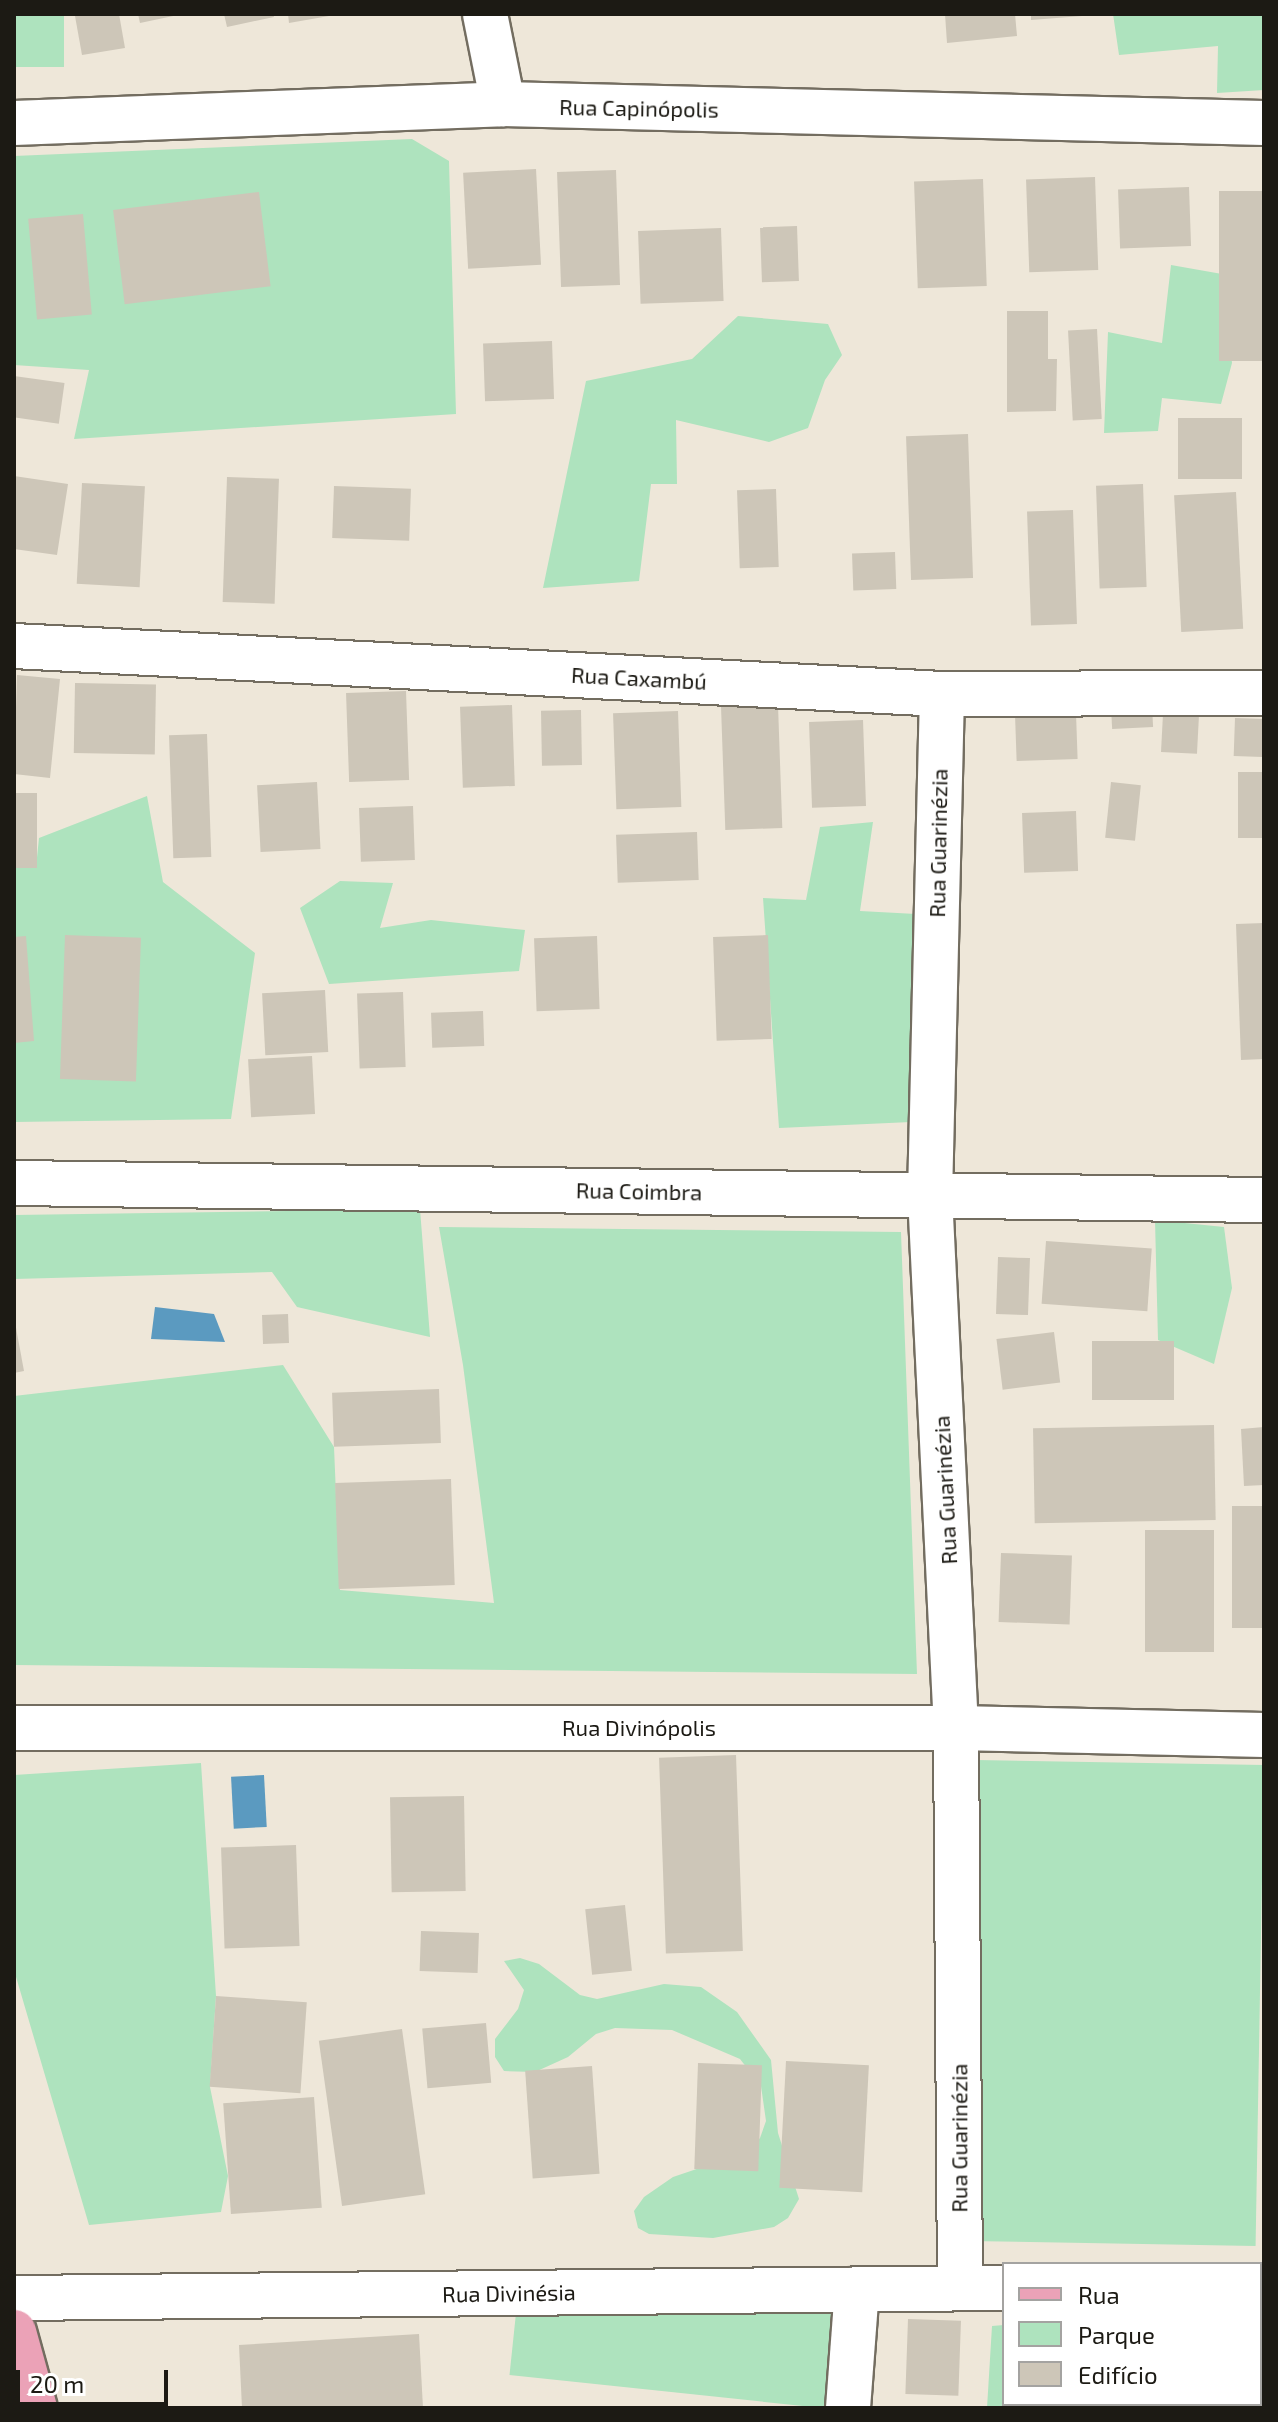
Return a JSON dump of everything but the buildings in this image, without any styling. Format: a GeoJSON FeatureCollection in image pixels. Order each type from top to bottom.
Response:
{"type":"FeatureCollection","features":[{"type":"Feature","properties":{"kind":"main road"},"geometry":{"type":"LineString","coordinates":[[14,2332],[35,2408]]}},
{"type":"Feature","properties":{"kind":"street"},"geometry":{"type":"LineString","coordinates":[[485,14],[503,104]]}},
{"type":"Feature","properties":{"kind":"street","name":"Rua Capinópolis"},"geometry":{"type":"LineString","coordinates":[[14,123],[503,104],[1264,123]]}},
{"type":"Feature","properties":{"kind":"street","name":"Rua Caxambú"},"geometry":{"type":"LineString","coordinates":[[14,646],[942,694],[1264,693]]}},
{"type":"Feature","properties":{"kind":"street","name":"Rua Guarinézia"},"geometry":{"type":"LineString","coordinates":[[942,694],[930,1195],[956,1728],[960,2288]]}},
{"type":"Feature","properties":{"kind":"street","name":"Rua Coimbra"},"geometry":{"type":"LineString","coordinates":[[14,1183],[1264,1200]]}},
{"type":"Feature","properties":{"kind":"street","name":"Rua Divinópolis"},"geometry":{"type":"LineString","coordinates":[[14,1728],[956,1728],[1264,1735]]}},
{"type":"Feature","properties":{"kind":"street","name":"Rua Divinésia"},"geometry":{"type":"LineString","coordinates":[[14,2298],[1002,2288]]}},
{"type":"Feature","properties":{"kind":"street"},"geometry":{"type":"LineString","coordinates":[[848,2408],[857,2289]]}},
{"type":"Feature","properties":{"kind":"green space"},"geometry":{"type":"Polygon","coordinates":[[[14,14],[64,14],[64,67],[14,67],[14,14]]]}},
{"type":"Feature","properties":{"kind":"green space"},"geometry":{"type":"Polygon","coordinates":[[[1113,14],[1264,14],[1264,90],[1217,93],[1218,46],[1119,55],[1113,14]]]}},
{"type":"Feature","properties":{"kind":"green space"},"geometry":{"type":"Polygon","coordinates":[[[412,139],[449,161],[456,414],[74,439],[89,370],[14,365],[14,156],[412,139]]]}},
{"type":"Feature","properties":{"kind":"green space"},"geometry":{"type":"Polygon","coordinates":[[[1171,265],[1222,274],[1232,363],[1221,404],[1162,398],[1158,431],[1104,433],[1108,332],[1162,343],[1171,265]]]}},
{"type":"Feature","properties":{"kind":"green space"},"geometry":{"type":"Polygon","coordinates":[[[738,316],[828,324],[842,355],[825,380],[808,428],[769,442],[676,420],[677,484],[651,484],[639,581],[543,588],[586,381],[692,359],[738,316]]]}},
{"type":"Feature","properties":{"kind":"green space"},"geometry":{"type":"Polygon","coordinates":[[[147,796],[163,882],[255,953],[231,1119],[14,1122],[14,868],[36,867],[39,838],[147,796]]]}},
{"type":"Feature","properties":{"kind":"green space"},"geometry":{"type":"Polygon","coordinates":[[[873,822],[860,911],[916,914],[911,1122],[779,1128],[763,898],[806,900],[820,827],[873,822]]]}},
{"type":"Feature","properties":{"kind":"green space"},"geometry":{"type":"Polygon","coordinates":[[[340,881],[393,883],[380,928],[431,920],[525,930],[519,971],[329,984],[300,908],[340,881]]]}},
{"type":"Feature","properties":{"kind":"green space"},"geometry":{"type":"Polygon","coordinates":[[[420,1209],[430,1337],[297,1307],[272,1272],[14,1279],[14,1215],[420,1209]]]}},
{"type":"Feature","properties":{"kind":"green space"},"geometry":{"type":"Polygon","coordinates":[[[1155,1220],[1224,1227],[1232,1288],[1214,1364],[1158,1340],[1155,1220]]]}},
{"type":"Feature","properties":{"kind":"green space"},"geometry":{"type":"Polygon","coordinates":[[[439,1227],[901,1232],[917,1674],[14,1665],[14,1396],[283,1365],[334,1447],[340,1590],[494,1603],[463,1365],[439,1227]]]}},
{"type":"Feature","properties":{"kind":"green space"},"geometry":{"type":"Polygon","coordinates":[[[976,1760],[1264,1765],[1256,2246],[968,2241],[976,1760]]]}},
{"type":"Feature","properties":{"kind":"green space"},"geometry":{"type":"Polygon","coordinates":[[[201,1763],[216,1996],[210,2087],[228,2176],[221,2212],[89,2225],[14,1970],[14,1775],[201,1763]]]}},
{"type":"Feature","properties":{"kind":"green space"},"geometry":{"type":"Polygon","coordinates":[[[520,1958],[539,1964],[580,1995],[597,1999],[664,1984],[701,1987],[737,2012],[771,2060],[778,2133],[799,2199],[788,2218],[774,2227],[713,2238],[649,2234],[638,2228],[634,2211],[644,2197],[673,2177],[747,2152],[760,2138],[766,2121],[761,2086],[740,2059],[672,2030],[615,2028],[596,2034],[568,2057],[535,2072],[504,2071],[495,2057],[495,2039],[518,2009],[524,1990],[504,1961],[520,1958]]]}},
{"type":"Feature","properties":{"kind":"green space"},"geometry":{"type":"Polygon","coordinates":[[[520,2278],[837,2311],[827,2408],[510,2375],[520,2278]]]}},
{"type":"Feature","properties":{"kind":"green space"},"geometry":{"type":"Polygon","coordinates":[[[1264,2324],[1264,2408],[1184,2408],[1262,2406],[1264,2324]]]}},
{"type":"Feature","properties":{"kind":"green space"},"geometry":{"type":"Polygon","coordinates":[[[1002,2325],[1002,2406],[1120,2408],[987,2408],[992,2326],[1002,2325]]]}},
{"type":"Feature","properties":{"kind":"water"},"geometry":{"type":"Polygon","coordinates":[[[155,1307],[214,1314],[225,1342],[151,1339],[155,1307]]]}},
{"type":"Feature","properties":{"kind":"water"},"geometry":{"type":"Polygon","coordinates":[[[264,1775],[267,1827],[234,1829],[231,1777],[264,1775]]]}}]}
